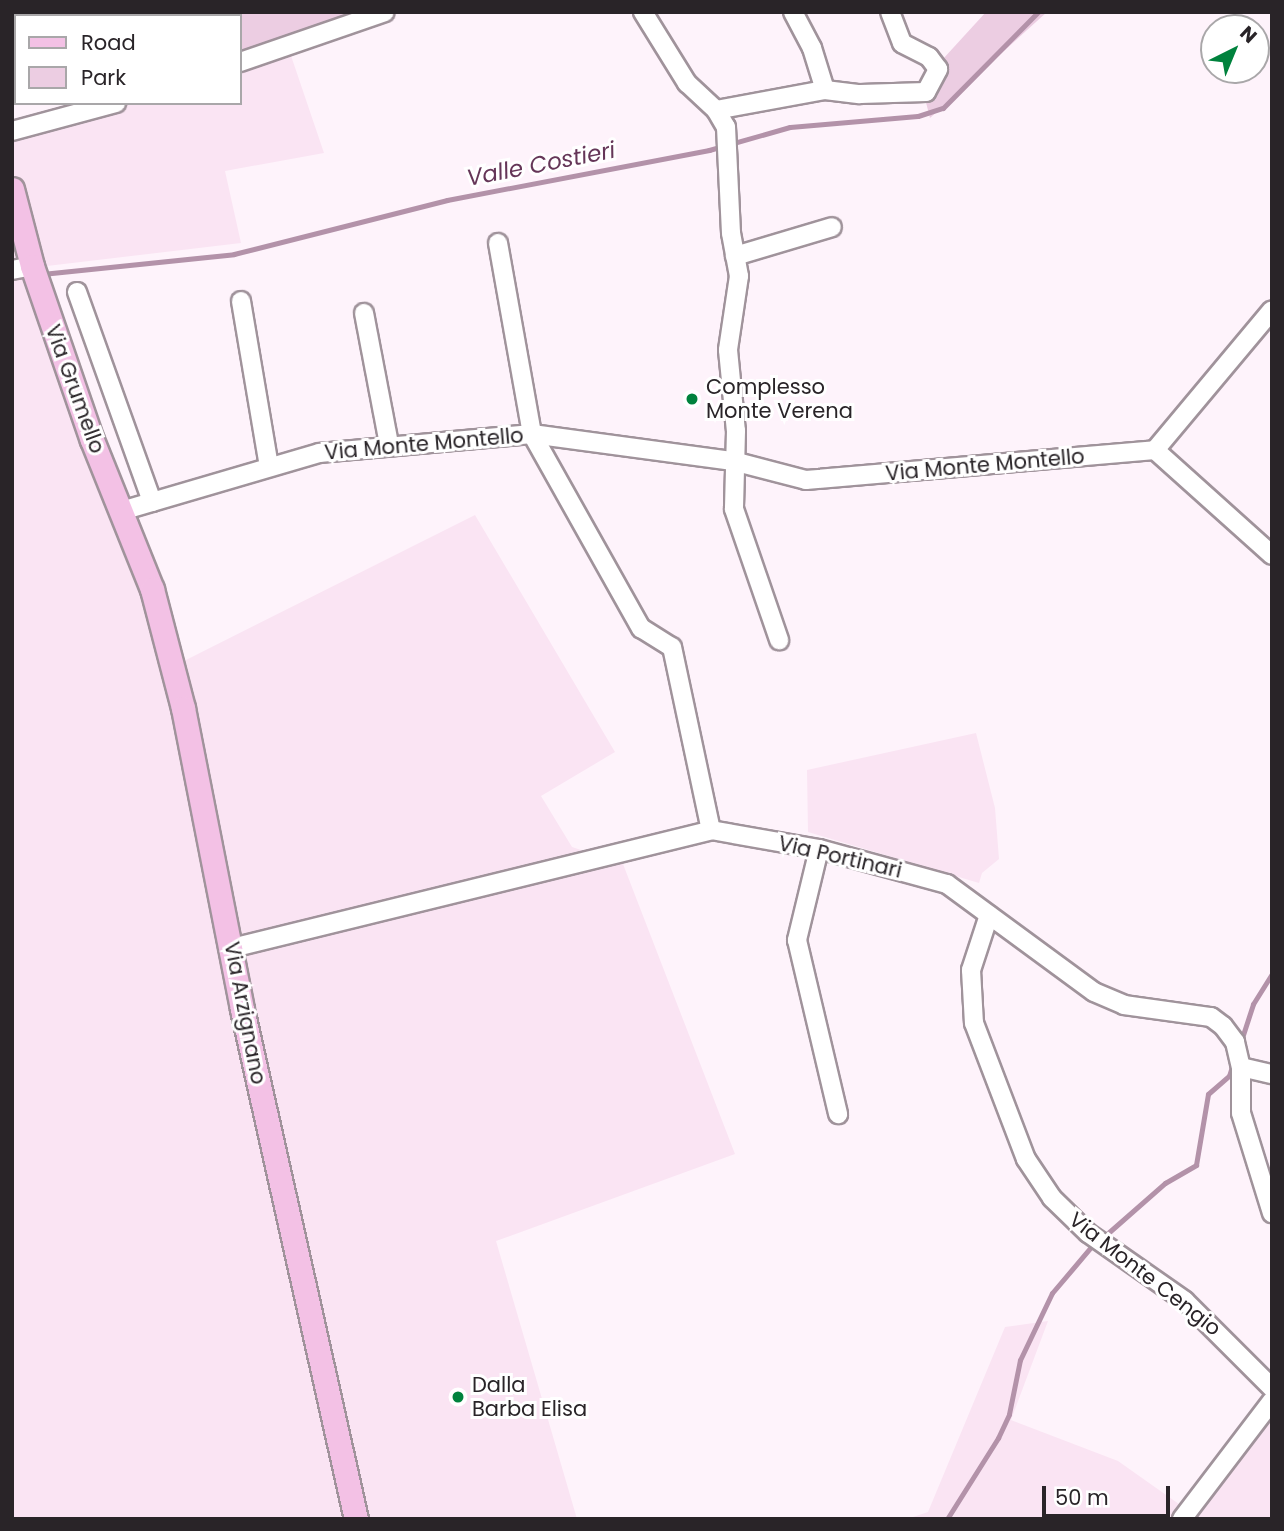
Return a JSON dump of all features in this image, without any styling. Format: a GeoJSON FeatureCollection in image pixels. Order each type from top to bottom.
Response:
{"type":"FeatureCollection","features":[{"type":"Feature","properties":{"kind":"main road","name":"Via Grumello"},"geometry":{"type":"LineString","coordinates":[[12,189],[22,268],[121,511]]}},
{"type":"Feature","properties":{"kind":"main road","name":"Via Arzignano"},"geometry":{"type":"LineString","coordinates":[[121,511],[152,589],[180,695],[356,1519]]}},
{"type":"Feature","properties":{"kind":"street"},"geometry":{"type":"LineString","coordinates":[[242,61],[385,12]]}},
{"type":"Feature","properties":{"kind":"street"},"geometry":{"type":"LineString","coordinates":[[643,12],[687,83],[716,110],[726,127],[724,153],[739,288],[728,350],[737,431],[733,461],[734,509],[779,640]]}},
{"type":"Feature","properties":{"kind":"street"},"geometry":{"type":"LineString","coordinates":[[793,12],[811,48],[825,90]]}},
{"type":"Feature","properties":{"kind":"street"},"geometry":{"type":"LineString","coordinates":[[716,110],[825,90],[917,94],[933,86],[938,69],[929,57],[902,43],[890,12]]}},
{"type":"Feature","properties":{"kind":"street"},"geometry":{"type":"LineString","coordinates":[[12,131],[109,105]]}},
{"type":"Feature","properties":{"kind":"street"},"geometry":{"type":"LineString","coordinates":[[735,256],[832,228]]}},
{"type":"Feature","properties":{"kind":"street"},"geometry":{"type":"LineString","coordinates":[[498,243],[532,434],[641,628],[672,648],[680,666],[711,830]]}},
{"type":"Feature","properties":{"kind":"street"},"geometry":{"type":"LineString","coordinates":[[77,292],[152,502]]}},
{"type":"Feature","properties":{"kind":"street"},"geometry":{"type":"LineString","coordinates":[[241,301],[269,467]]}},
{"type":"Feature","properties":{"kind":"street"},"geometry":{"type":"LineString","coordinates":[[1272,310],[1155,450],[1272,555]]}},
{"type":"Feature","properties":{"kind":"street"},"geometry":{"type":"LineString","coordinates":[[364,313],[389,444]]}},
{"type":"Feature","properties":{"kind":"street","name":"Via Monte Montello"},"geometry":{"type":"LineString","coordinates":[[121,511],[319,453],[389,444],[532,434],[733,461],[806,480],[1155,450]]}},
{"type":"Feature","properties":{"kind":"street","name":"Via Portinari"},"geometry":{"type":"LineString","coordinates":[[232,947],[711,830],[819,849],[947,884],[1094,992],[1114,1001],[1211,1017],[1235,1042],[1241,1067],[1241,1113],[1272,1213]]}},
{"type":"Feature","properties":{"kind":"street"},"geometry":{"type":"LineString","coordinates":[[819,849],[797,940],[838,1114]]}},
{"type":"Feature","properties":{"kind":"street","name":"Via Monte Cengio"},"geometry":{"type":"LineString","coordinates":[[989,915],[971,970],[974,1023],[1027,1159],[1052,1198],[1088,1233],[1185,1301],[1272,1388]]}},
{"type":"Feature","properties":{"kind":"street"},"geometry":{"type":"LineString","coordinates":[[1241,1067],[1272,1074]]}},
{"type":"Feature","properties":{"kind":"street"},"geometry":{"type":"LineString","coordinates":[[1182,1519],[1272,1401]]}},
{"type":"Feature","properties":{"kind":"shaded area"},"geometry":{"type":"Polygon","coordinates":[[[285,38],[324,153],[225,171],[241,243],[30,268],[172,667],[475,515],[615,752],[541,796],[572,847],[623,864],[735,1154],[496,1241],[577,1519],[12,1519],[12,132],[120,105],[242,105],[242,55],[285,38]]]}},
{"type":"Feature","properties":{"kind":"shaded area"},"geometry":{"type":"Polygon","coordinates":[[[976,733],[995,808],[999,859],[982,873],[979,883],[808,832],[807,770],[976,733]]]}},
{"type":"Feature","properties":{"kind":"shaded area"},"geometry":{"type":"Polygon","coordinates":[[[1048,1321],[1011,1420],[1118,1461],[1193,1514],[1272,1412],[1272,1519],[907,1519],[928,1512],[1005,1327],[1048,1321]]]}},
{"type":"Feature","properties":{"kind":"green space"},"geometry":{"type":"Polygon","coordinates":[[[12,12],[349,12],[347,18],[242,55],[242,14],[14,16],[12,12]]]}},
{"type":"Feature","properties":{"kind":"green space"},"geometry":{"type":"Polygon","coordinates":[[[986,12],[1047,12],[930,118],[921,83],[986,12]]]}},
{"type":"Feature","properties":{"kind":"waterway","name":"Valle Costieri"},"geometry":{"type":"LineString","coordinates":[[42,274],[234,254],[447,200],[709,150],[790,127],[918,116],[943,108],[1038,12]]}},
{"type":"Feature","properties":{"kind":"waterway"},"geometry":{"type":"LineString","coordinates":[[1241,1041],[1253,1004],[1272,973]]}},
{"type":"Feature","properties":{"kind":"waterway"},"geometry":{"type":"LineString","coordinates":[[1108,1233],[1165,1183],[1196,1165],[1208,1094],[1229,1076],[1233,1063]]}},
{"type":"Feature","properties":{"kind":"waterway"},"geometry":{"type":"LineString","coordinates":[[947,1519],[998,1438],[1009,1414],[1020,1360],[1052,1293],[1091,1247]]}},
{"type":"Feature","properties":{"kind":"place","name":"Complesso Monte Verena"},"geometry":{"type":"Point","coordinates":[692,399]}},
{"type":"Feature","properties":{"kind":"place","name":"Dalla Barba Elisa"},"geometry":{"type":"Point","coordinates":[458,1397]}}]}
